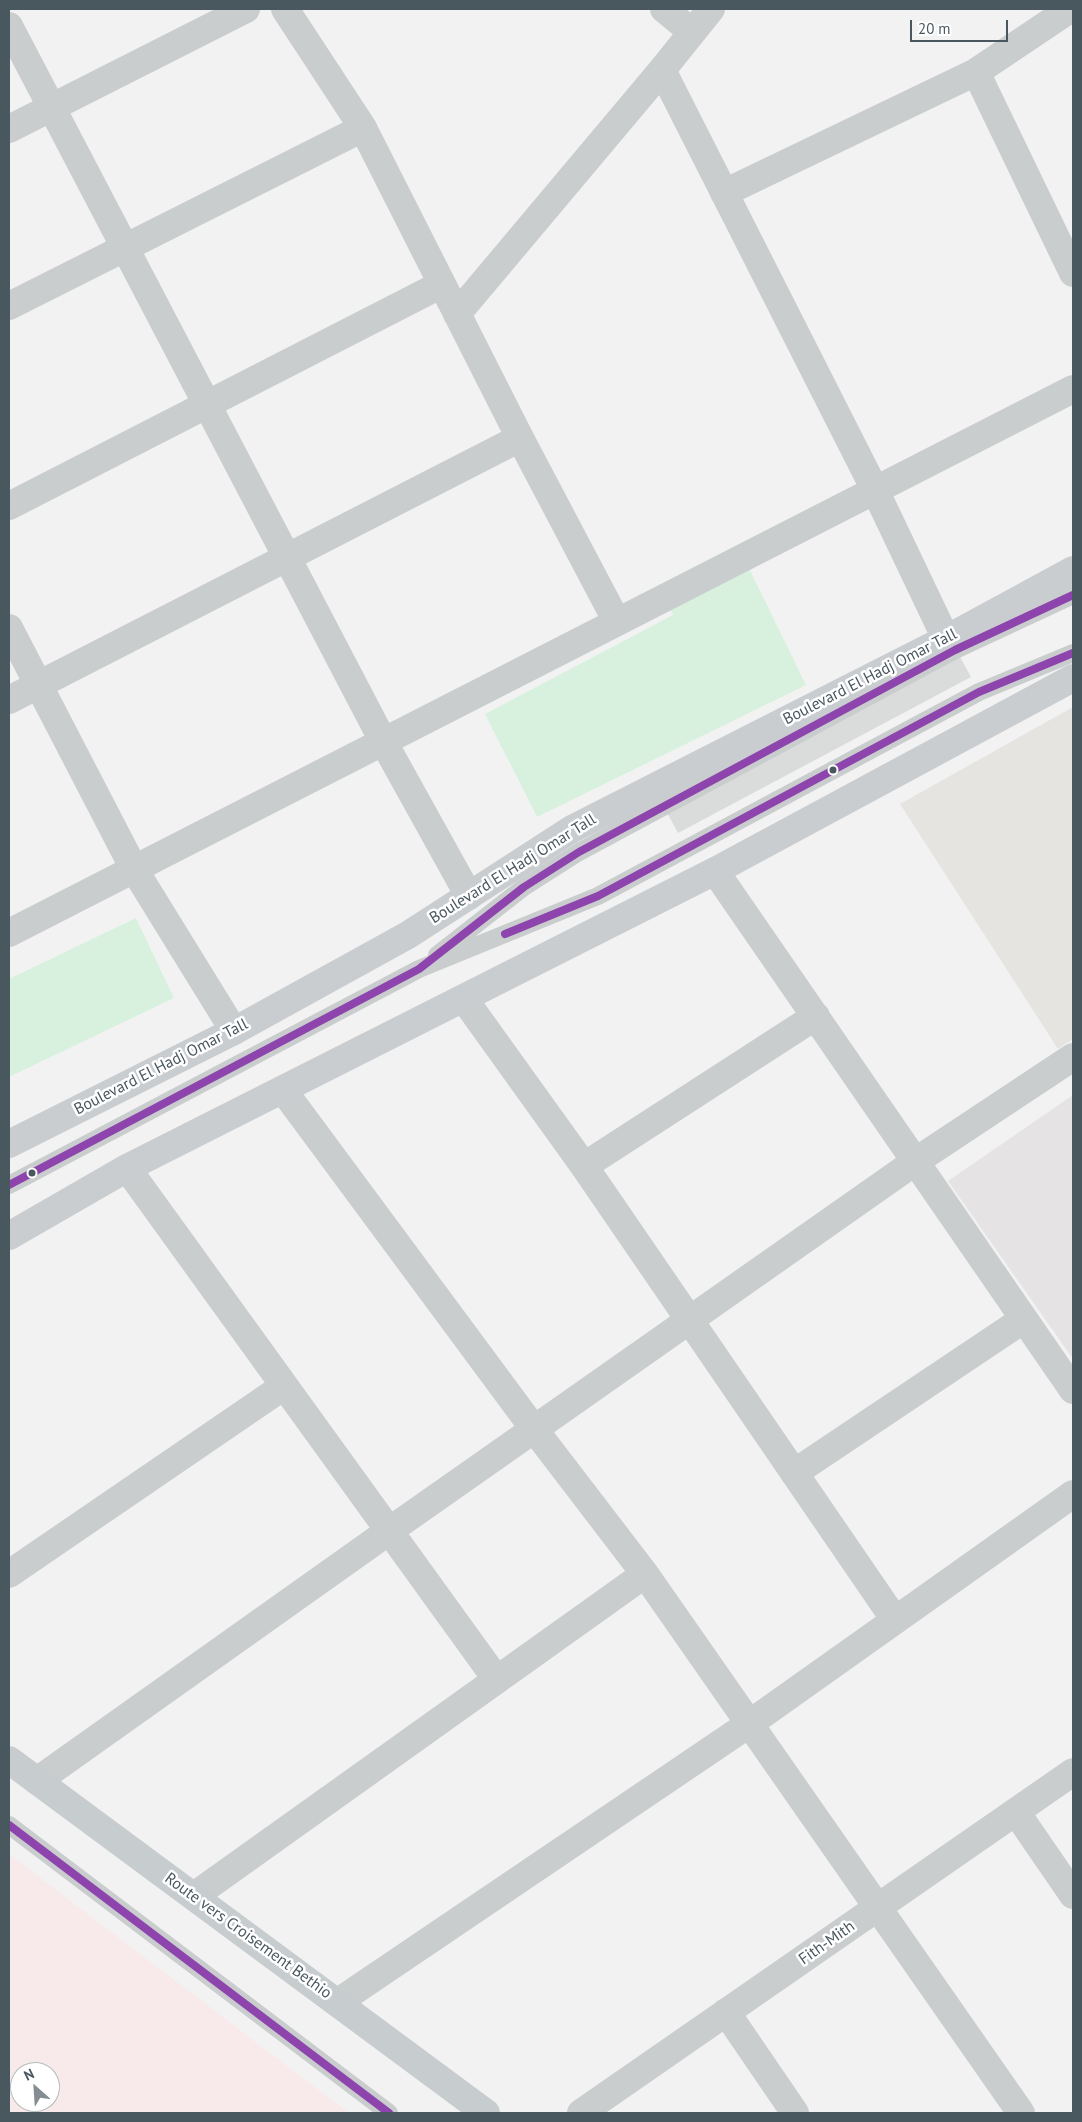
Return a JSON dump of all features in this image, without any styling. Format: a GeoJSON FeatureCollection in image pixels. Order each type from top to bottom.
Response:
{"type":"FeatureCollection","features":[{"type":"Feature","properties":{"kind":"main road","name":"Boulevard El Hadj Omar Tall"},"geometry":{"type":"LineString","coordinates":[[9,1144],[234,1031],[408,936],[572,829],[946,639],[1073,570]]}},
{"type":"Feature","properties":{"kind":"main road"},"geometry":{"type":"LineString","coordinates":[[9,1236],[127,1168],[715,871],[1073,678]]}},
{"type":"Feature","properties":{"kind":"main road","name":"Route vers Croisement Bethio"},"geometry":{"type":"LineString","coordinates":[[9,1760],[486,2113]]}},
{"type":"Feature","properties":{"kind":"street"},"geometry":{"type":"LineString","coordinates":[[9,129],[246,9]]}},
{"type":"Feature","properties":{"kind":"street"},"geometry":{"type":"LineString","coordinates":[[285,9],[363,128],[520,438],[617,622]]}},
{"type":"Feature","properties":{"kind":"street"},"geometry":{"type":"LineString","coordinates":[[664,9],[692,32]]}},
{"type":"Feature","properties":{"kind":"street"},"geometry":{"type":"LineString","coordinates":[[458,314],[711,9]]}},
{"type":"Feature","properties":{"kind":"street"},"geometry":{"type":"LineString","coordinates":[[724,193],[976,72],[1070,9]]}},
{"type":"Feature","properties":{"kind":"street"},"geometry":{"type":"LineString","coordinates":[[9,26],[383,741],[469,896]]}},
{"type":"Feature","properties":{"kind":"street"},"geometry":{"type":"LineString","coordinates":[[662,70],[875,490],[946,639]]}},
{"type":"Feature","properties":{"kind":"street"},"geometry":{"type":"LineString","coordinates":[[976,72],[1073,273]]}},
{"type":"Feature","properties":{"kind":"street"},"geometry":{"type":"LineString","coordinates":[[9,306],[363,128]]}},
{"type":"Feature","properties":{"kind":"street"},"geometry":{"type":"LineString","coordinates":[[9,506],[442,284]]}},
{"type":"Feature","properties":{"kind":"street"},"geometry":{"type":"LineString","coordinates":[[9,933],[1073,389]]}},
{"type":"Feature","properties":{"kind":"street"},"geometry":{"type":"LineString","coordinates":[[9,700],[520,438]]}},
{"type":"Feature","properties":{"kind":"street"},"geometry":{"type":"LineString","coordinates":[[9,628],[134,869],[234,1031]]}},
{"type":"Feature","properties":{"kind":"street"},"geometry":{"type":"LineString","coordinates":[[715,871],[1073,1390]]}},
{"type":"Feature","properties":{"kind":"street"},"geometry":{"type":"LineString","coordinates":[[464,999],[584,1166],[895,1620]]}},
{"type":"Feature","properties":{"kind":"street"},"geometry":{"type":"LineString","coordinates":[[584,1166],[816,1016]]}},
{"type":"Feature","properties":{"kind":"street"},"geometry":{"type":"LineString","coordinates":[[37,1781],[916,1161],[1073,1057]]}},
{"type":"Feature","properties":{"kind":"street"},"geometry":{"type":"LineString","coordinates":[[283,1090],[534,1429],[645,1574],[1021,2113]]}},
{"type":"Feature","properties":{"kind":"street"},"geometry":{"type":"LineString","coordinates":[[127,1168],[497,1680]]}},
{"type":"Feature","properties":{"kind":"street"},"geometry":{"type":"LineString","coordinates":[[794,1474],[1024,1319]]}},
{"type":"Feature","properties":{"kind":"street"},"geometry":{"type":"LineString","coordinates":[[9,1574],[284,1386]]}},
{"type":"Feature","properties":{"kind":"street"},"geometry":{"type":"LineString","coordinates":[[338,2002],[749,1724],[1073,1494]]}},
{"type":"Feature","properties":{"kind":"street"},"geometry":{"type":"LineString","coordinates":[[194,1896],[645,1574]]}},
{"type":"Feature","properties":{"kind":"street","name":"Fith-Mith"},"geometry":{"type":"LineString","coordinates":[[581,2113],[1073,1772]]}},
{"type":"Feature","properties":{"kind":"street"},"geometry":{"type":"LineString","coordinates":[[1016,1812],[1073,1895]]}},
{"type":"Feature","properties":{"kind":"street"},"geometry":{"type":"LineString","coordinates":[[726,2012],[795,2113]]}},
{"type":"Feature","properties":{"kind":"lane"},"geometry":{"type":"LineString","coordinates":[[419,969],[524,887],[578,852],[955,650],[1073,595]]}},
{"type":"Feature","properties":{"kind":"lane"},"geometry":{"type":"LineString","coordinates":[[9,1186],[419,969],[598,896],[979,692],[1073,653]]}},
{"type":"Feature","properties":{"kind":"lane"},"geometry":{"type":"LineString","coordinates":[[9,1825],[389,2113]]}},
{"type":"Feature","properties":{"kind":"shaded area"},"geometry":{"type":"Polygon","coordinates":[[[1073,707],[1073,1039],[1058,1049],[900,804],[1073,707]]]}},
{"type":"Feature","properties":{"kind":"shaded area"},"geometry":{"type":"Polygon","coordinates":[[[1073,1095],[1073,1359],[948,1181],[1073,1095]]]}},
{"type":"Feature","properties":{"kind":"shaded area"},"geometry":{"type":"Polygon","coordinates":[[[9,1854],[349,2113],[9,2113],[9,1854]]]}},
{"type":"Feature","properties":{"kind":"green space"},"geometry":{"type":"Polygon","coordinates":[[[746,562],[806,685],[537,817],[485,714],[673,615],[667,603],[746,562]]]}},
{"type":"Feature","properties":{"kind":"green space"},"geometry":{"type":"Polygon","coordinates":[[[136,918],[174,998],[9,1077],[9,979],[136,918]]]}},
{"type":"Feature","properties":{"kind":"building"},"geometry":{"type":"Polygon","coordinates":[[[959,655],[971,677],[678,833],[666,811],[959,655]]]}},
{"type":"Feature","properties":{"kind":"transit line"},"geometry":{"type":"LineString","coordinates":[[9,1185],[419,969],[524,887],[579,852],[955,650],[1073,595]]}},
{"type":"Feature","properties":{"kind":"transit line"},"geometry":{"type":"LineString","coordinates":[[505,934],[598,896],[979,692],[1073,653]]}},
{"type":"Feature","properties":{"kind":"transit line"},"geometry":{"type":"LineString","coordinates":[[9,1825],[389,2113]]}}]}
